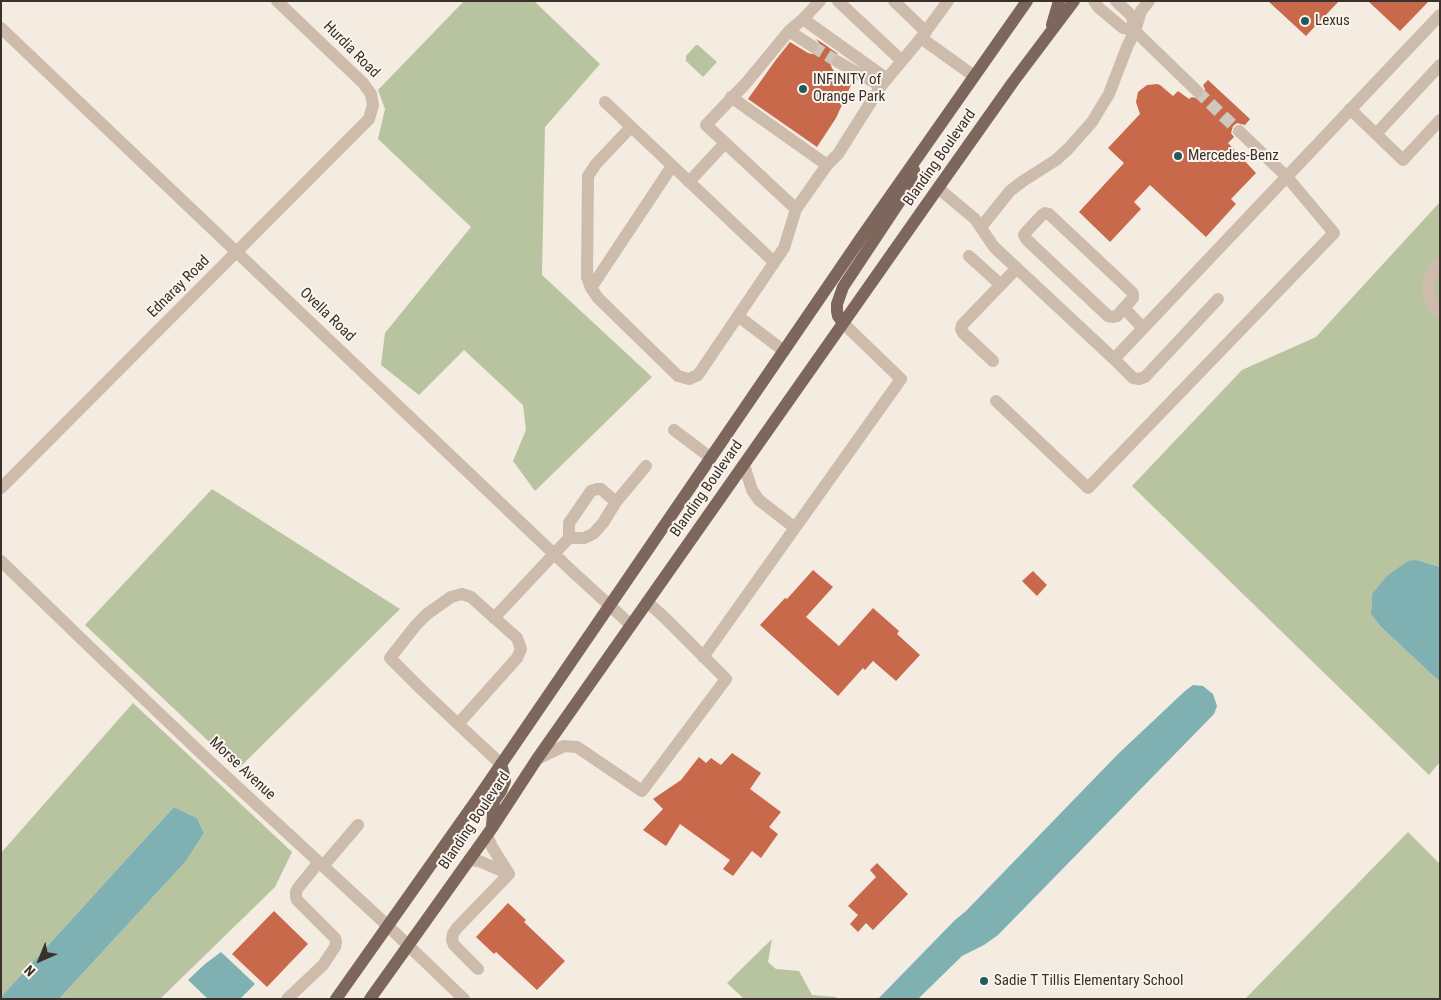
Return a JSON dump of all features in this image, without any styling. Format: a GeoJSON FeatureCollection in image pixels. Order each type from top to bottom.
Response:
{"type":"FeatureCollection","features":[{"type":"Feature","properties":{"kind":"main road","name":"Blanding Boulevard"},"geometry":{"type":"LineString","coordinates":[[336,999],[501,764],[1027,1]]}},
{"type":"Feature","properties":{"kind":"main road"},"geometry":{"type":"LineString","coordinates":[[1050,32],[1059,1]]}},
{"type":"Feature","properties":{"kind":"main road","name":"Blanding Boulevard"},"geometry":{"type":"LineString","coordinates":[[370,999],[490,831],[537,759],[938,188],[1074,1]]}},
{"type":"Feature","properties":{"kind":"main road"},"geometry":{"type":"LineString","coordinates":[[843,323],[838,316],[837,304],[843,287],[906,192],[919,156]]}},
{"type":"Feature","properties":{"kind":"main road"},"geometry":{"type":"LineString","coordinates":[[490,831],[494,801],[502,791],[505,781],[501,764]]}},
{"type":"Feature","properties":{"kind":"street","name":"Hurdia Road"},"geometry":{"type":"LineString","coordinates":[[277,1],[363,83],[371,94],[373,105]]}},
{"type":"Feature","properties":{"kind":"street"},"geometry":{"type":"LineString","coordinates":[[796,209],[706,125],[747,82],[789,31],[820,1]]}},
{"type":"Feature","properties":{"kind":"street"},"geometry":{"type":"LineString","coordinates":[[838,1],[902,61]]}},
{"type":"Feature","properties":{"kind":"street"},"geometry":{"type":"LineString","coordinates":[[894,1],[924,35],[974,76]]}},
{"type":"Feature","properties":{"kind":"street"},"geometry":{"type":"LineString","coordinates":[[631,127],[596,164],[588,176],[587,277],[591,288],[598,298],[678,376],[689,379],[698,375],[784,248],[796,209],[827,165],[838,154],[884,83],[924,35],[948,1]]}},
{"type":"Feature","properties":{"kind":"street"},"geometry":{"type":"LineString","coordinates":[[1094,1],[1099,8],[1123,28],[1136,31]]}},
{"type":"Feature","properties":{"kind":"street"},"geometry":{"type":"LineString","coordinates":[[1116,1],[1132,16],[1136,31],[1198,91]]}},
{"type":"Feature","properties":{"kind":"street"},"geometry":{"type":"LineString","coordinates":[[981,227],[1010,191],[1056,160],[1092,122],[1109,94],[1127,47],[1136,31],[1141,11],[1149,1]]}},
{"type":"Feature","properties":{"kind":"street"},"geometry":{"type":"LineString","coordinates":[[1114,359],[1440,14]]}},
{"type":"Feature","properties":{"kind":"street"},"geometry":{"type":"LineString","coordinates":[[803,19],[884,83]]}},
{"type":"Feature","properties":{"kind":"street","name":"Ovella Road"},"geometry":{"type":"LineString","coordinates":[[1,28],[631,625]]}},
{"type":"Feature","properties":{"kind":"street"},"geometry":{"type":"LineString","coordinates":[[789,31],[812,46]]}},
{"type":"Feature","properties":{"kind":"street"},"geometry":{"type":"LineString","coordinates":[[838,62],[884,83]]}},
{"type":"Feature","properties":{"kind":"street"},"geometry":{"type":"LineString","coordinates":[[1376,134],[1440,65]]}},
{"type":"Feature","properties":{"kind":"street"},"geometry":{"type":"LineString","coordinates":[[731,98],[827,165]]}},
{"type":"Feature","properties":{"kind":"street"},"geometry":{"type":"LineString","coordinates":[[605,102],[774,262]]}},
{"type":"Feature","properties":{"kind":"street","name":"Ednaray Road"},"geometry":{"type":"LineString","coordinates":[[1,488],[369,119],[373,105]]}},
{"type":"Feature","properties":{"kind":"street"},"geometry":{"type":"LineString","coordinates":[[1350,109],[1403,160],[1440,120]]}},
{"type":"Feature","properties":{"kind":"street"},"geometry":{"type":"LineString","coordinates":[[996,401],[1088,488],[1334,233],[1287,177],[1239,131]]}},
{"type":"Feature","properties":{"kind":"street"},"geometry":{"type":"LineString","coordinates":[[689,182],[725,143]]}},
{"type":"Feature","properties":{"kind":"street"},"geometry":{"type":"LineString","coordinates":[[591,288],[672,166]]}},
{"type":"Feature","properties":{"kind":"street"},"geometry":{"type":"LineString","coordinates":[[938,188],[975,219],[990,243],[1133,378],[1145,377],[1218,299]]}},
{"type":"Feature","properties":{"kind":"street"},"geometry":{"type":"LineString","coordinates":[[1045,213],[1049,214],[1132,292],[1133,298],[1124,308],[1116,316],[1108,316],[1027,240],[1024,235],[1026,232],[1042,215],[1045,213]]}},
{"type":"Feature","properties":{"kind":"street"},"geometry":{"type":"LineString","coordinates":[[970,256],[1001,285]]}},
{"type":"Feature","properties":{"kind":"street"},"geometry":{"type":"LineString","coordinates":[[1440,263],[1430,276],[1428,284],[1429,297],[1440,313]]}},
{"type":"Feature","properties":{"kind":"street"},"geometry":{"type":"LineString","coordinates":[[993,361],[963,333],[962,325],[1017,268]]}},
{"type":"Feature","properties":{"kind":"street"},"geometry":{"type":"LineString","coordinates":[[1124,308],[1143,328]]}},
{"type":"Feature","properties":{"kind":"street"},"geometry":{"type":"LineString","coordinates":[[738,316],[784,351]]}},
{"type":"Feature","properties":{"kind":"street"},"geometry":{"type":"LineString","coordinates":[[703,656],[901,378],[843,323]]}},
{"type":"Feature","properties":{"kind":"street"},"geometry":{"type":"LineString","coordinates":[[674,430],[711,458]]}},
{"type":"Feature","properties":{"kind":"street"},"geometry":{"type":"LineString","coordinates":[[744,465],[752,490],[759,500],[795,528]]}},
{"type":"Feature","properties":{"kind":"street"},"geometry":{"type":"LineString","coordinates":[[569,538],[584,538],[593,534],[603,523],[616,502],[646,466]]}},
{"type":"Feature","properties":{"kind":"street"},"geometry":{"type":"LineString","coordinates":[[494,618],[569,538],[569,523],[591,491],[601,489],[616,502]]}},
{"type":"Feature","properties":{"kind":"street","name":"Morse Avenue"},"geometry":{"type":"LineString","coordinates":[[1,560],[204,756],[464,999]]}},
{"type":"Feature","properties":{"kind":"street"},"geometry":{"type":"LineString","coordinates":[[458,724],[517,658],[521,649],[517,638],[471,597],[462,594],[451,596],[427,614],[390,658],[458,724],[501,764]]}},
{"type":"Feature","properties":{"kind":"street"},"geometry":{"type":"LineString","coordinates":[[537,759],[564,746],[577,747],[642,791],[726,679],[647,602]]}},
{"type":"Feature","properties":{"kind":"street"},"geometry":{"type":"LineString","coordinates":[[287,999],[316,972],[335,947],[335,938],[297,900],[296,892],[358,825]]}},
{"type":"Feature","properties":{"kind":"street"},"geometry":{"type":"LineString","coordinates":[[490,831],[492,847],[509,874]]}},
{"type":"Feature","properties":{"kind":"street"},"geometry":{"type":"LineString","coordinates":[[469,860],[478,861],[509,874]]}},
{"type":"Feature","properties":{"kind":"street"},"geometry":{"type":"LineString","coordinates":[[478,969],[454,945],[452,940],[453,934],[509,874]]}},
{"type":"Feature","properties":{"kind":"green space"},"geometry":{"type":"Polygon","coordinates":[[[464,1],[534,1],[600,64],[545,127],[542,275],[652,377],[535,491],[513,461],[526,430],[523,405],[464,350],[419,395],[381,365],[385,333],[471,227],[378,139],[385,109],[378,90],[464,1]]]}},
{"type":"Feature","properties":{"kind":"green space"},"geometry":{"type":"Polygon","coordinates":[[[696,45],[717,62],[703,77],[686,61],[686,56],[696,45]]]}},
{"type":"Feature","properties":{"kind":"green space"},"geometry":{"type":"Polygon","coordinates":[[[1440,202],[1440,567],[1417,560],[1372,594],[1371,614],[1381,627],[1440,682],[1440,762],[1429,775],[1132,486],[1242,370],[1316,337],[1440,202]]]}},
{"type":"Feature","properties":{"kind":"green space"},"geometry":{"type":"Polygon","coordinates":[[[212,489],[400,609],[238,769],[85,625],[212,489]]]}},
{"type":"Feature","properties":{"kind":"green space"},"geometry":{"type":"Polygon","coordinates":[[[133,703],[292,852],[275,887],[160,999],[59,999],[186,861],[204,833],[197,818],[174,807],[1,997],[1,853],[133,703]]]}},
{"type":"Feature","properties":{"kind":"green space"},"geometry":{"type":"Polygon","coordinates":[[[1408,832],[1440,864],[1440,999],[1245,999],[1408,832]]]}},
{"type":"Feature","properties":{"kind":"green space"},"geometry":{"type":"Polygon","coordinates":[[[772,939],[768,962],[776,969],[799,971],[812,995],[836,997],[838,999],[744,999],[727,983],[772,939]]]}},
{"type":"Feature","properties":{"kind":"water"},"geometry":{"type":"Polygon","coordinates":[[[1417,560],[1440,567],[1440,682],[1381,627],[1371,614],[1372,594],[1387,576],[1408,561],[1417,560]]]}},
{"type":"Feature","properties":{"kind":"water"},"geometry":{"type":"Polygon","coordinates":[[[1193,685],[1203,686],[1213,694],[1217,706],[1214,714],[998,935],[984,945],[962,956],[918,999],[878,999],[1118,754],[1193,685]]]}},
{"type":"Feature","properties":{"kind":"water"},"geometry":{"type":"Polygon","coordinates":[[[174,807],[197,818],[204,833],[186,861],[59,999],[1,999],[1,997],[174,807]]]}},
{"type":"Feature","properties":{"kind":"water"},"geometry":{"type":"Polygon","coordinates":[[[221,952],[255,984],[240,999],[208,999],[188,980],[221,952]]]}},
{"type":"Feature","properties":{"kind":"building","name":"Lexus"},"geometry":{"type":"Polygon","coordinates":[[[1268,1],[1339,1],[1306,36],[1268,1]]]}},
{"type":"Feature","properties":{"kind":"building","name":"Lexus"},"geometry":{"type":"Polygon","coordinates":[[[1368,1],[1429,1],[1400,31],[1368,1]]]}},
{"type":"Feature","properties":{"kind":"building","name":"INFINITY of Orange Park"},"geometry":{"type":"Polygon","coordinates":[[[816,39],[838,54],[831,58],[831,66],[833,70],[852,83],[836,118],[817,147],[748,99],[790,42],[812,54],[818,51],[820,47],[816,39]]]}},
{"type":"Feature","properties":{"kind":"building","name":"Mercedes-Benz"},"geometry":{"type":"Polygon","coordinates":[[[1208,80],[1250,119],[1245,125],[1237,123],[1233,126],[1231,133],[1234,137],[1228,143],[1256,173],[1231,199],[1236,204],[1206,237],[1150,185],[1134,202],[1141,209],[1110,242],[1079,212],[1124,163],[1108,148],[1140,114],[1136,102],[1138,92],[1147,85],[1157,84],[1173,96],[1178,91],[1189,99],[1192,97],[1199,99],[1205,93],[1203,85],[1208,80]]]}},
{"type":"Feature","properties":{"kind":"building"},"geometry":{"type":"Polygon","coordinates":[[[813,570],[833,587],[806,617],[839,646],[873,608],[899,631],[897,634],[920,655],[896,681],[873,661],[865,670],[863,668],[838,696],[760,625],[813,570]]]}},
{"type":"Feature","properties":{"kind":"building"},"geometry":{"type":"Polygon","coordinates":[[[1033,571],[1047,585],[1037,596],[1022,581],[1033,571]]]}},
{"type":"Feature","properties":{"kind":"building"},"geometry":{"type":"Polygon","coordinates":[[[732,753],[761,773],[750,789],[781,812],[769,827],[778,834],[761,858],[752,851],[733,876],[723,869],[730,860],[680,824],[666,846],[643,830],[663,809],[653,799],[681,780],[699,757],[706,763],[711,758],[721,765],[732,753]]]}},
{"type":"Feature","properties":{"kind":"building"},"geometry":{"type":"Polygon","coordinates":[[[877,863],[908,894],[873,930],[866,923],[858,932],[850,924],[858,915],[848,906],[876,877],[870,870],[877,863]]]}},
{"type":"Feature","properties":{"kind":"building"},"geometry":{"type":"Polygon","coordinates":[[[508,903],[526,920],[524,922],[565,961],[537,990],[496,952],[494,954],[476,937],[508,903]]]}},
{"type":"Feature","properties":{"kind":"building"},"geometry":{"type":"Polygon","coordinates":[[[274,911],[308,944],[267,987],[232,954],[274,911]]]}},
{"type":"Feature","properties":{"kind":"tunnel"},"geometry":{"type":"LineString","coordinates":[[812,46],[838,62]]}},
{"type":"Feature","properties":{"kind":"tunnel"},"geometry":{"type":"LineString","coordinates":[[1197,91],[1239,131]]}},
{"type":"Feature","properties":{"kind":"place","name":"Lexus"},"geometry":{"type":"Point","coordinates":[1305,21]}},
{"type":"Feature","properties":{"kind":"place","name":"INFINITY of Orange Park"},"geometry":{"type":"Point","coordinates":[803,89]}},
{"type":"Feature","properties":{"kind":"place","name":"Mercedes-Benz"},"geometry":{"type":"Point","coordinates":[1178,156]}},
{"type":"Feature","properties":{"kind":"place","name":"Sadie T Tillis Elementary School"},"geometry":{"type":"Point","coordinates":[984,981]}}]}
